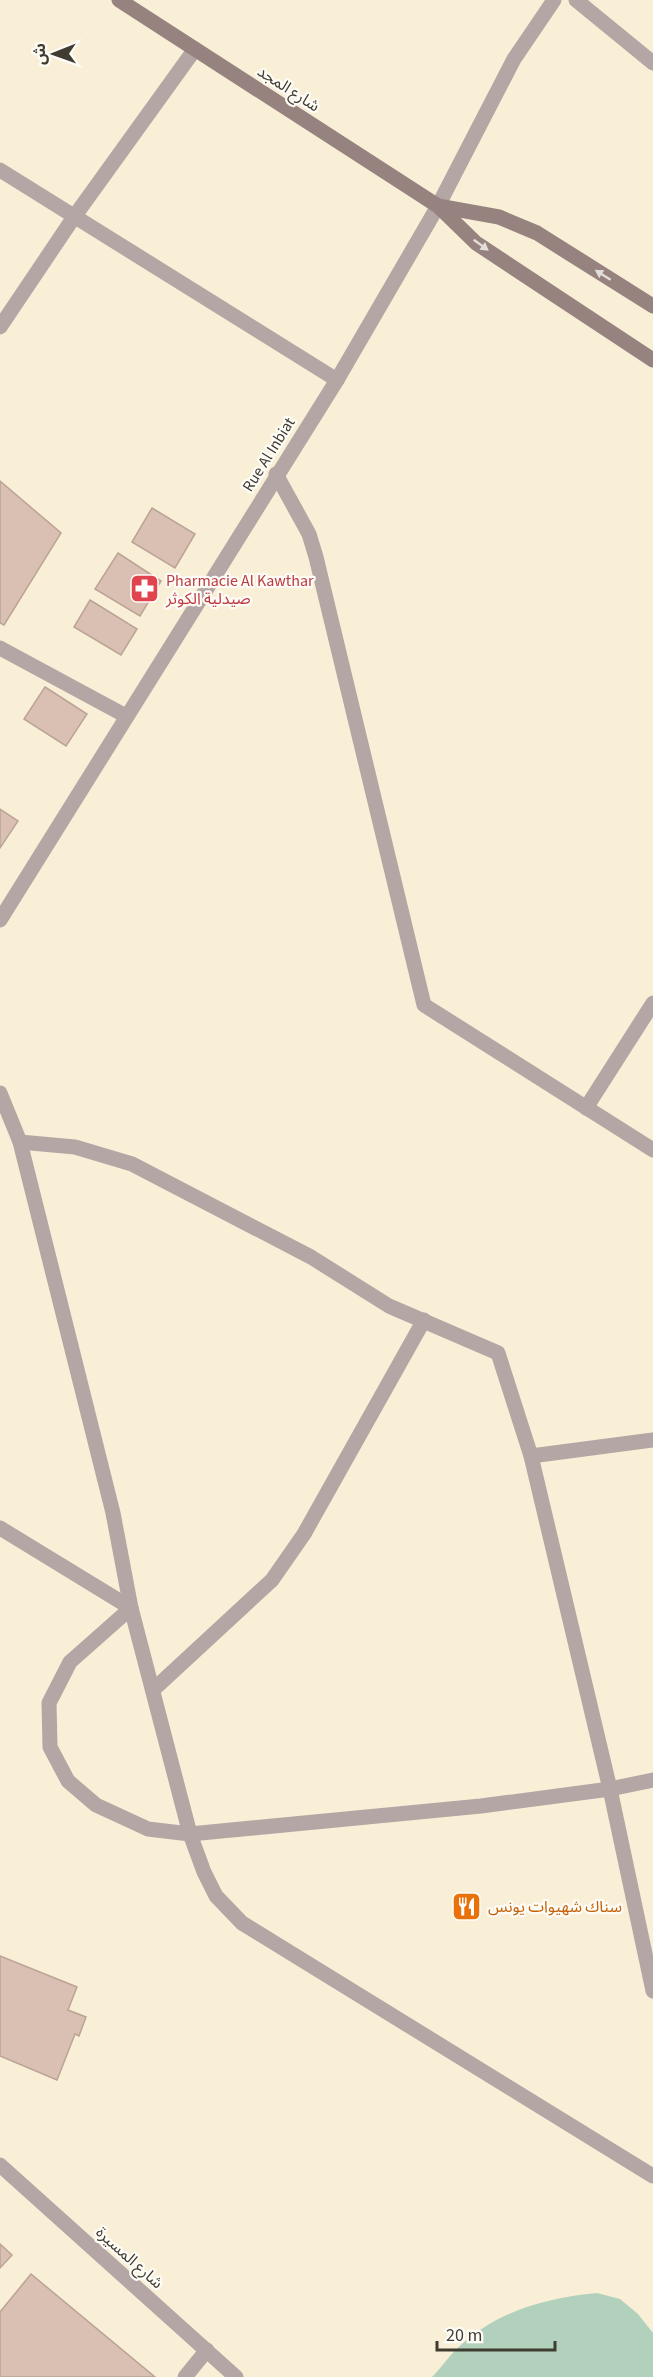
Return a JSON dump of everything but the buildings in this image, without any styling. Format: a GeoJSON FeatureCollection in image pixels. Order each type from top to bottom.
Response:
{"type":"FeatureCollection","features":[{"type":"Feature","properties":{"kind":"main road","name":"شارع المجد"},"geometry":{"type":"LineString","coordinates":[[120,0],[438,206],[476,243],[653,360]]}},
{"type":"Feature","properties":{"kind":"main road","name":"شارع المجد"},"geometry":{"type":"LineString","coordinates":[[438,206],[499,217],[537,233],[653,306]]}},
{"type":"Feature","properties":{"kind":"street","name":"Rue Al Inbiat"},"geometry":{"type":"LineString","coordinates":[[0,920],[276,474],[337,380],[438,206],[514,59],[554,0]]}},
{"type":"Feature","properties":{"kind":"street"},"geometry":{"type":"LineString","coordinates":[[576,0],[653,63]]}},
{"type":"Feature","properties":{"kind":"street"},"geometry":{"type":"LineString","coordinates":[[0,327],[74,218],[195,49]]}},
{"type":"Feature","properties":{"kind":"street"},"geometry":{"type":"LineString","coordinates":[[0,170],[337,380]]}},
{"type":"Feature","properties":{"kind":"street"},"geometry":{"type":"LineString","coordinates":[[276,474],[309,534],[316,557],[424,1005],[653,1150]]}},
{"type":"Feature","properties":{"kind":"street"},"geometry":{"type":"LineString","coordinates":[[0,648],[126,716]]}},
{"type":"Feature","properties":{"kind":"street"},"geometry":{"type":"LineString","coordinates":[[586,1108],[653,1004]]}},
{"type":"Feature","properties":{"kind":"street"},"geometry":{"type":"LineString","coordinates":[[0,1093],[20,1142],[113,1513],[132,1608],[190,1834],[216,1896],[242,1923],[653,2176]]}},
{"type":"Feature","properties":{"kind":"street"},"geometry":{"type":"LineString","coordinates":[[20,1142],[75,1147],[132,1164],[311,1257],[389,1306],[498,1353],[531,1456],[610,1789],[653,1991]]}},
{"type":"Feature","properties":{"kind":"street"},"geometry":{"type":"LineString","coordinates":[[153,1690],[272,1580],[304,1534],[424,1320]]}},
{"type":"Feature","properties":{"kind":"street"},"geometry":{"type":"LineString","coordinates":[[531,1456],[653,1440]]}},
{"type":"Feature","properties":{"kind":"street"},"geometry":{"type":"LineString","coordinates":[[0,1528],[132,1608]]}},
{"type":"Feature","properties":{"kind":"street"},"geometry":{"type":"LineString","coordinates":[[132,1608],[70,1662],[49,1703],[50,1747],[68,1781],[96,1805],[148,1828],[190,1834],[481,1806],[610,1789],[653,1780]]}},
{"type":"Feature","properties":{"kind":"street","name":"شارع المسيرة"},"geometry":{"type":"LineString","coordinates":[[0,2164],[236,2377]]}},
{"type":"Feature","properties":{"kind":"street"},"geometry":{"type":"LineString","coordinates":[[185,2377],[207,2350]]}},
{"type":"Feature","properties":{"kind":"green space"},"geometry":{"type":"Polygon","coordinates":[[[597,2293],[620,2299],[638,2314],[653,2333],[653,2377],[432,2377],[465,2341],[499,2319],[536,2304],[597,2293]]]}},
{"type":"Feature","properties":{"kind":"place","name":"Pharmacie Al Kawthar صيدلية الكوثر"},"geometry":{"type":"Point","coordinates":[145,589]}},
{"type":"Feature","properties":{"kind":"place","name":"سناك شهيوات يونس"},"geometry":{"type":"Point","coordinates":[467,1906]}}]}
